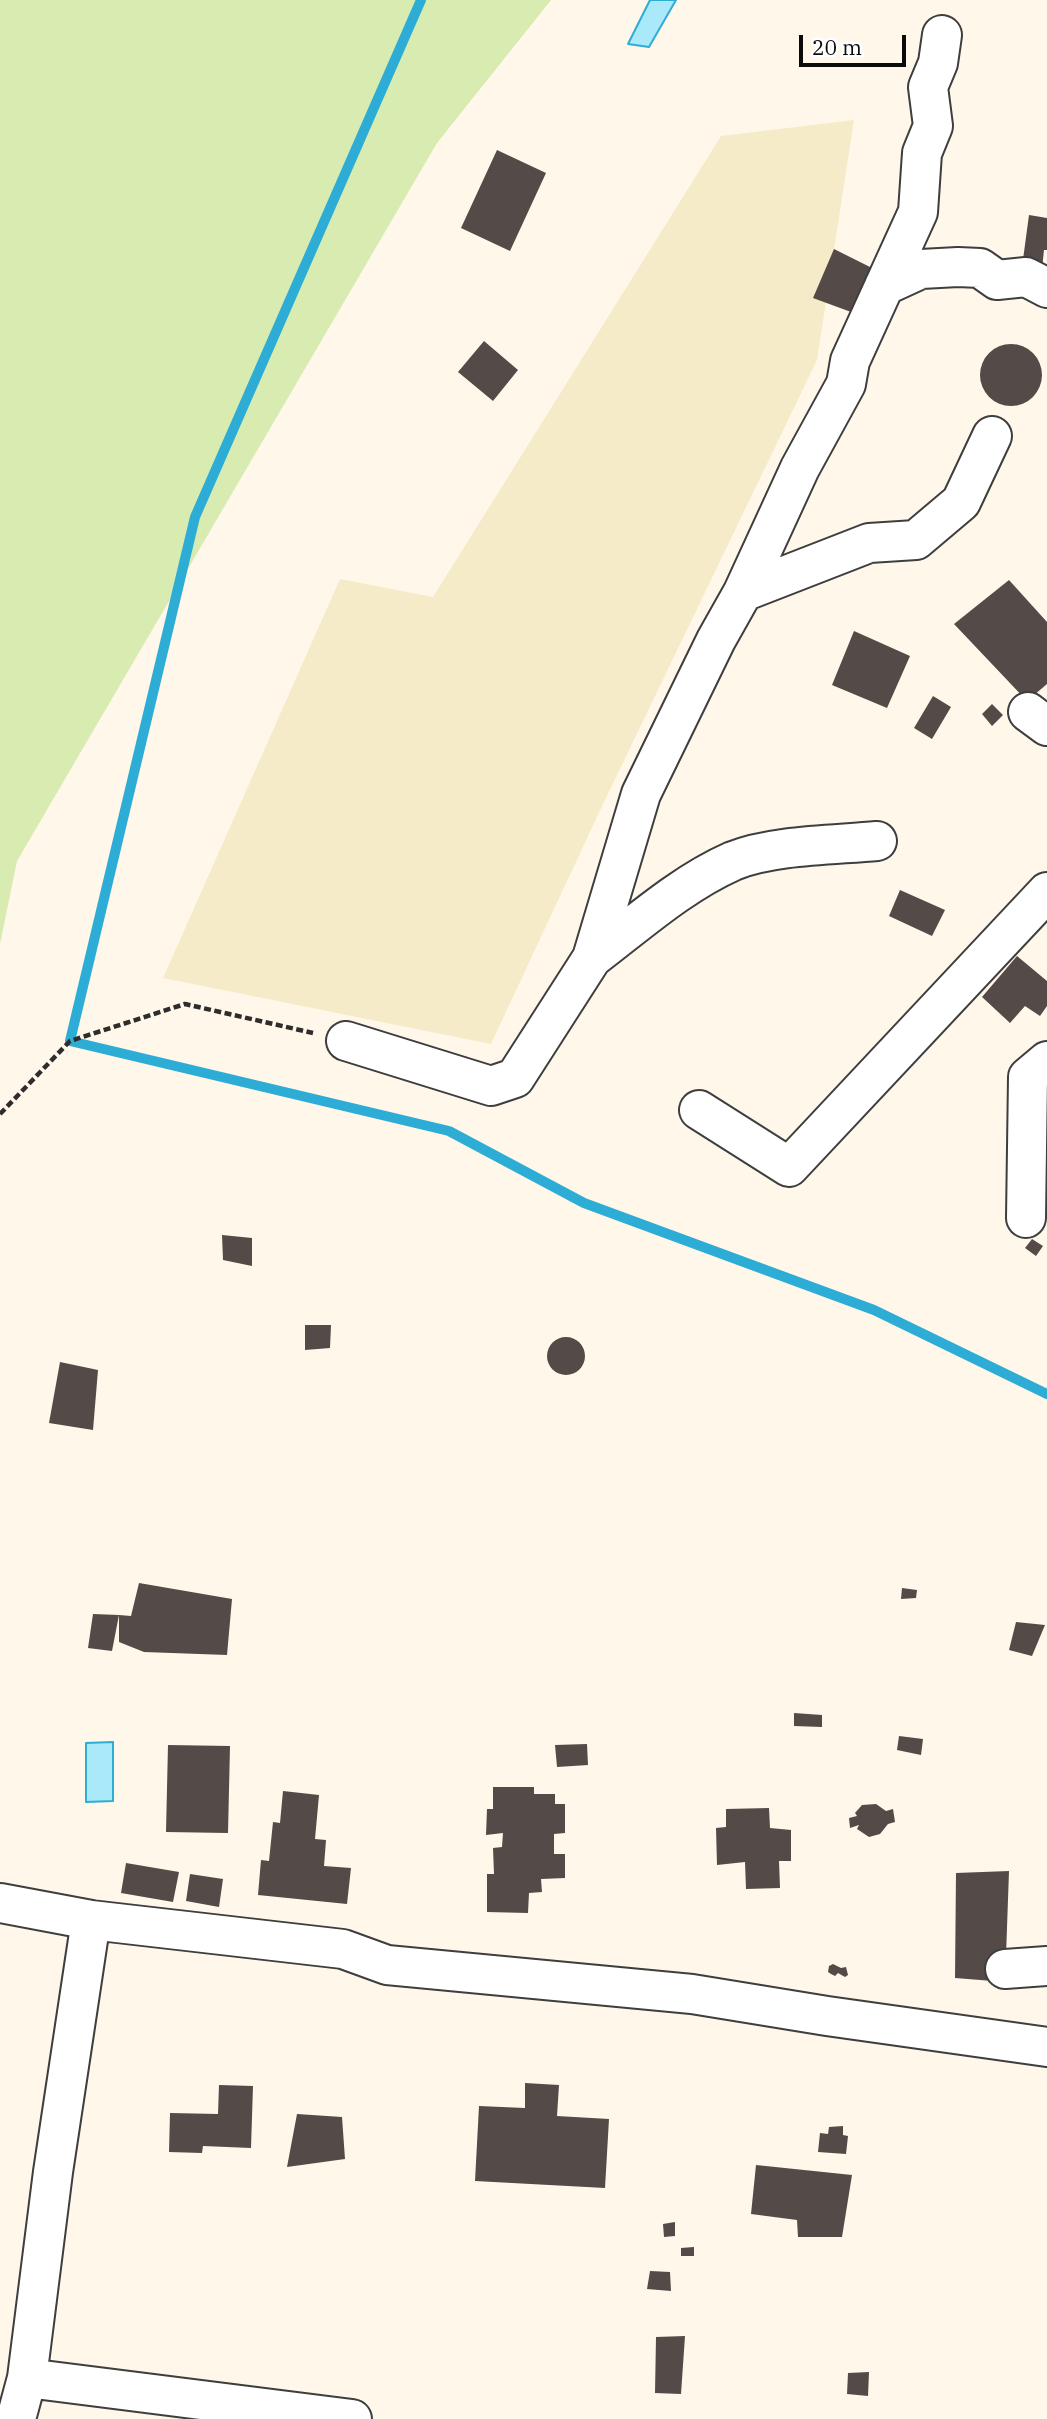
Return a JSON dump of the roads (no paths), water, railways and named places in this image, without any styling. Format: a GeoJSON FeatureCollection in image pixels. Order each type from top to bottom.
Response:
{"type":"FeatureCollection","features":[{"type":"Feature","properties":{"kind":"street"},"geometry":{"type":"LineString","coordinates":[[346,1041],[491,1086],[515,1078],[592,958],[641,794],[716,640],[743,592],[800,468],[846,384],[850,361],[918,212],[922,153],[933,125],[929,87],[938,63],[942,35]]}},
{"type":"Feature","properties":{"kind":"street"},"geometry":{"type":"LineString","coordinates":[[884,286],[921,269],[958,267],[979,268],[997,280],[1026,278],[1047,288]]}},
{"type":"Feature","properties":{"kind":"street"},"geometry":{"type":"LineString","coordinates":[[743,592],[869,543],[916,540],[961,502],[992,436]]}},
{"type":"Feature","properties":{"kind":"street"},"geometry":{"type":"LineString","coordinates":[[592,958],[694,882],[735,860],[778,850],[877,841]]}},
{"type":"Feature","properties":{"kind":"street"},"geometry":{"type":"LineString","coordinates":[[699,1110],[789,1167],[1047,892]]}},
{"type":"Feature","properties":{"kind":"street"},"geometry":{"type":"LineString","coordinates":[[1026,1218],[1028,1077],[1047,1060]]}},
{"type":"Feature","properties":{"kind":"street"},"geometry":{"type":"LineString","coordinates":[[0,1903],[91,1920],[343,1949],[387,1965],[692,1994],[1047,2047]]}},
{"type":"Feature","properties":{"kind":"street"},"geometry":{"type":"LineString","coordinates":[[16,2419],[27,2378],[53,2172],[91,1920]]}},
{"type":"Feature","properties":{"kind":"street"},"geometry":{"type":"LineString","coordinates":[[1005,1969],[1047,1966]]}},
{"type":"Feature","properties":{"kind":"street"},"geometry":{"type":"LineString","coordinates":[[27,2378],[352,2419]]}},
{"type":"Feature","properties":{"kind":"water"},"geometry":{"type":"Polygon","coordinates":[[[650,0],[676,0],[649,47],[628,44],[650,0]]]}},
{"type":"Feature","properties":{"kind":"water"},"geometry":{"type":"Polygon","coordinates":[[[113,1742],[113,1801],[86,1802],[86,1743],[113,1742]]]}},
{"type":"Feature","properties":{"kind":"waterway"},"geometry":{"type":"LineString","coordinates":[[421,0],[195,517],[70,1041],[449,1131],[584,1203],[874,1310],[1047,1394]]}}]}
